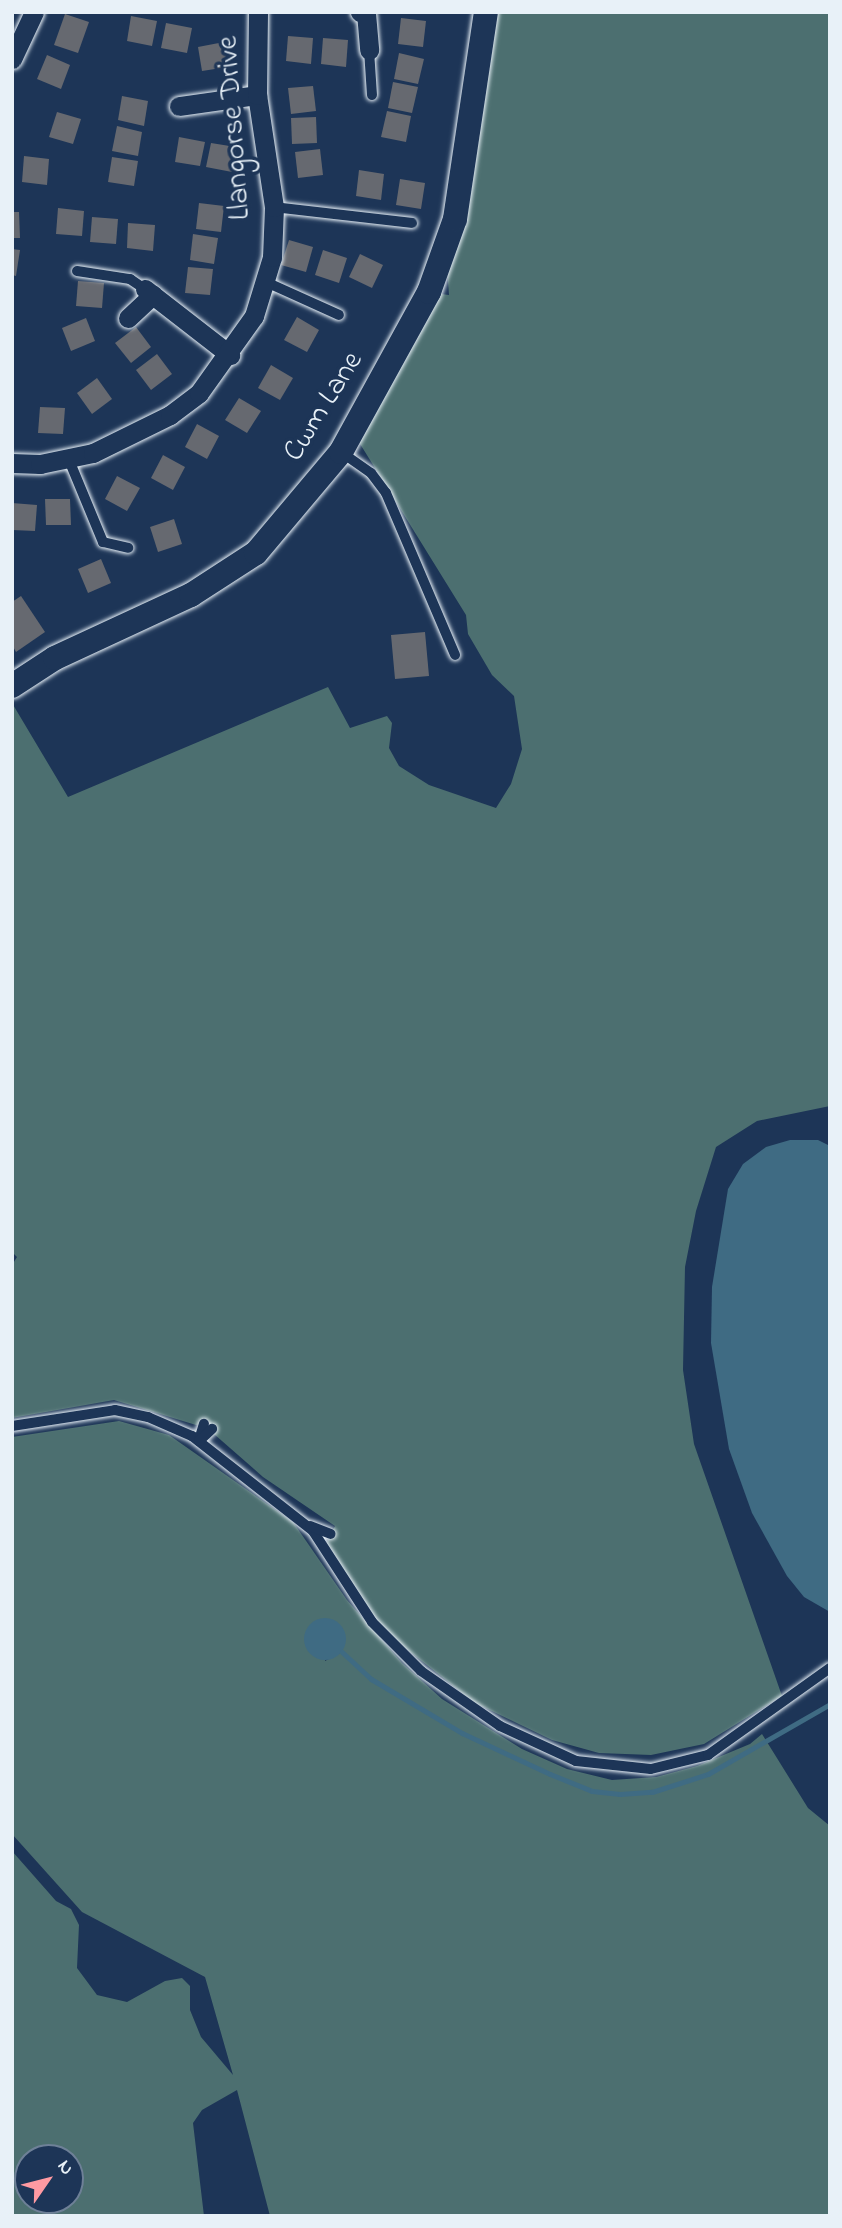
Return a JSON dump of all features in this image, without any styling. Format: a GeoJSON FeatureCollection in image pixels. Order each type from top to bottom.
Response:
{"type":"FeatureCollection","features":[{"type":"Feature","properties":{"kind":"street"},"geometry":{"type":"LineString","coordinates":[[12,59],[34,12]]}},
{"type":"Feature","properties":{"kind":"street","name":"Llangorse Drive"},"geometry":{"type":"LineString","coordinates":[[12,463],[69,460],[131,438],[170,415],[199,393],[230,355],[254,316],[266,282],[274,207],[257,95],[258,12]]}},
{"type":"Feature","properties":{"kind":"street"},"geometry":{"type":"LineString","coordinates":[[360,12],[366,13],[369,50]]}},
{"type":"Feature","properties":{"kind":"street","name":"Cwm Lane"},"geometry":{"type":"LineString","coordinates":[[12,686],[55,658],[191,595],[256,553],[341,452],[429,292],[455,219],[486,12]]}},
{"type":"Feature","properties":{"kind":"street"},"geometry":{"type":"LineString","coordinates":[[179,106],[257,95]]}},
{"type":"Feature","properties":{"kind":"street"},"geometry":{"type":"LineString","coordinates":[[128,318],[149,292],[230,355]]}},
{"type":"Feature","properties":{"kind":"lane"},"geometry":{"type":"LineString","coordinates":[[369,50],[372,95]]}},
{"type":"Feature","properties":{"kind":"lane"},"geometry":{"type":"LineString","coordinates":[[274,207],[412,223]]}},
{"type":"Feature","properties":{"kind":"lane"},"geometry":{"type":"LineString","coordinates":[[77,271],[130,279],[149,292]]}},
{"type":"Feature","properties":{"kind":"lane"},"geometry":{"type":"LineString","coordinates":[[266,282],[339,315]]}},
{"type":"Feature","properties":{"kind":"lane"},"geometry":{"type":"LineString","coordinates":[[341,452],[370,473],[386,493],[455,655]]}},
{"type":"Feature","properties":{"kind":"lane"},"geometry":{"type":"LineString","coordinates":[[69,460],[103,542],[128,548]]}},
{"type":"Feature","properties":{"kind":"lane"},"geometry":{"type":"LineString","coordinates":[[12,1426],[115,1410],[161,1422],[199,1441],[241,1478],[306,1525],[331,1534]]}},
{"type":"Feature","properties":{"kind":"lane"},"geometry":{"type":"LineString","coordinates":[[199,1441],[208,1426]]}},
{"type":"Feature","properties":{"kind":"lane"},"geometry":{"type":"LineString","coordinates":[[306,1525],[372,1622],[421,1671],[500,1726],[576,1761],[616,1769],[651,1769],[708,1755],[765,1719],[830,1668]]}},
{"type":"Feature","properties":{"kind":"green space"},"geometry":{"type":"Polygon","coordinates":[[[493,12],[830,12],[830,1106],[757,1121],[716,1147],[696,1211],[685,1267],[683,1370],[694,1444],[782,1696],[704,1744],[651,1755],[599,1753],[552,1740],[475,1703],[390,1636],[353,1593],[326,1544],[335,1526],[263,1477],[214,1434],[210,1423],[196,1425],[114,1400],[12,1418],[12,1265],[17,1257],[12,1252],[12,703],[68,797],[328,687],[350,728],[387,716],[392,723],[389,748],[399,766],[429,785],[496,808],[511,784],[522,749],[514,696],[492,675],[468,634],[466,615],[357,439],[441,294],[449,295],[447,266],[493,12]]]}},
{"type":"Feature","properties":{"kind":"green space"},"geometry":{"type":"Polygon","coordinates":[[[119,1421],[169,1435],[293,1522],[347,1600],[402,1663],[442,1699],[522,1749],[567,1769],[612,1780],[656,1777],[697,1766],[750,1744],[762,1734],[808,1808],[830,1826],[830,2216],[270,2216],[237,2090],[202,2110],[193,2123],[204,2216],[12,2216],[12,1851],[56,1901],[71,1909],[79,1925],[77,1968],[97,1995],[127,2002],[165,1981],[182,1978],[190,1986],[190,2010],[201,2037],[233,2075],[205,1977],[82,1912],[12,1834],[12,1437],[119,1421]],[[327,1621],[325,1661],[342,1652],[343,1629],[327,1621]]]}},
{"type":"Feature","properties":{"kind":"water"},"geometry":{"type":"Polygon","coordinates":[[[790,1140],[818,1140],[830,1146],[830,1612],[804,1597],[787,1576],[752,1513],[729,1449],[711,1343],[712,1287],[728,1189],[743,1164],[766,1147],[790,1140]]]}},
{"type":"Feature","properties":{"kind":"water"},"geometry":{"type":"Polygon","coordinates":[[[325,1618],[340,1624],[346,1639],[340,1654],[325,1660],[310,1654],[304,1639],[310,1624],[325,1618]]]}},
{"type":"Feature","properties":{"kind":"building"},"geometry":{"type":"Polygon","coordinates":[[[65,14],[89,22],[78,53],[54,45],[65,14]]]}},
{"type":"Feature","properties":{"kind":"building"},"geometry":{"type":"Polygon","coordinates":[[[131,16],[157,21],[152,46],[127,41],[131,16]]]}},
{"type":"Feature","properties":{"kind":"building"},"geometry":{"type":"Polygon","coordinates":[[[401,18],[426,21],[423,47],[398,44],[401,18]]]}},
{"type":"Feature","properties":{"kind":"building"},"geometry":{"type":"Polygon","coordinates":[[[166,23],[192,28],[187,53],[161,48],[166,23]]]}},
{"type":"Feature","properties":{"kind":"building"},"geometry":{"type":"Polygon","coordinates":[[[288,36],[313,38],[311,64],[286,61],[288,36]]]}},
{"type":"Feature","properties":{"kind":"building"},"geometry":{"type":"Polygon","coordinates":[[[323,38],[348,40],[346,67],[321,64],[323,38]]]}},
{"type":"Feature","properties":{"kind":"building"},"geometry":{"type":"Polygon","coordinates":[[[224,42],[228,67],[202,71],[198,47],[224,42]]]}},
{"type":"Feature","properties":{"kind":"building"},"geometry":{"type":"Polygon","coordinates":[[[399,53],[424,59],[418,84],[394,79],[399,53]]]}},
{"type":"Feature","properties":{"kind":"building"},"geometry":{"type":"Polygon","coordinates":[[[47,55],[70,65],[61,89],[37,79],[47,55]]]}},
{"type":"Feature","properties":{"kind":"building"},"geometry":{"type":"Polygon","coordinates":[[[393,82],[418,87],[412,113],[388,108],[393,82]]]}},
{"type":"Feature","properties":{"kind":"building"},"geometry":{"type":"Polygon","coordinates":[[[313,86],[316,111],[291,114],[288,88],[313,86]]]}},
{"type":"Feature","properties":{"kind":"building"},"geometry":{"type":"Polygon","coordinates":[[[122,96],[148,101],[144,126],[118,120],[122,96]]]}},
{"type":"Feature","properties":{"kind":"building"},"geometry":{"type":"Polygon","coordinates":[[[387,111],[411,116],[406,142],[381,137],[387,111]]]}},
{"type":"Feature","properties":{"kind":"building"},"geometry":{"type":"Polygon","coordinates":[[[57,112],[81,119],[73,144],[49,137],[57,112]]]}},
{"type":"Feature","properties":{"kind":"building"},"geometry":{"type":"Polygon","coordinates":[[[316,117],[317,143],[292,144],[291,118],[316,117]]]}},
{"type":"Feature","properties":{"kind":"building"},"geometry":{"type":"Polygon","coordinates":[[[117,126],[142,132],[138,156],[112,151],[117,126]]]}},
{"type":"Feature","properties":{"kind":"building"},"geometry":{"type":"Polygon","coordinates":[[[179,137],[205,142],[200,166],[175,162],[179,137]]]}},
{"type":"Feature","properties":{"kind":"building"},"geometry":{"type":"Polygon","coordinates":[[[211,143],[236,147],[232,172],[206,167],[211,143]]]}},
{"type":"Feature","properties":{"kind":"building"},"geometry":{"type":"Polygon","coordinates":[[[320,149],[323,175],[298,178],[295,152],[320,149]]]}},
{"type":"Feature","properties":{"kind":"building"},"geometry":{"type":"Polygon","coordinates":[[[24,156],[49,159],[47,185],[22,182],[24,156]]]}},
{"type":"Feature","properties":{"kind":"building"},"geometry":{"type":"Polygon","coordinates":[[[112,157],[138,161],[134,186],[108,182],[112,157]]]}},
{"type":"Feature","properties":{"kind":"building"},"geometry":{"type":"Polygon","coordinates":[[[359,170],[384,174],[381,200],[356,196],[359,170]]]}},
{"type":"Feature","properties":{"kind":"building"},"geometry":{"type":"Polygon","coordinates":[[[400,179],[425,183],[421,209],[396,205],[400,179]]]}},
{"type":"Feature","properties":{"kind":"building"},"geometry":{"type":"Polygon","coordinates":[[[199,203],[224,206],[221,232],[196,229],[199,203]]]}},
{"type":"Feature","properties":{"kind":"building"},"geometry":{"type":"Polygon","coordinates":[[[58,208],[84,211],[82,236],[56,234],[58,208]]]}},
{"type":"Feature","properties":{"kind":"building"},"geometry":{"type":"Polygon","coordinates":[[[12,212],[19,212],[20,238],[12,238],[12,212]]]}},
{"type":"Feature","properties":{"kind":"building"},"geometry":{"type":"Polygon","coordinates":[[[92,217],[118,219],[116,244],[90,242],[92,217]]]}},
{"type":"Feature","properties":{"kind":"building"},"geometry":{"type":"Polygon","coordinates":[[[128,223],[155,225],[153,251],[127,248],[128,223]]]}},
{"type":"Feature","properties":{"kind":"building"},"geometry":{"type":"Polygon","coordinates":[[[193,234],[218,238],[214,264],[190,260],[193,234]]]}},
{"type":"Feature","properties":{"kind":"building"},"geometry":{"type":"Polygon","coordinates":[[[289,240],[313,247],[306,272],[281,265],[289,240]]]}},
{"type":"Feature","properties":{"kind":"building"},"geometry":{"type":"Polygon","coordinates":[[[12,249],[20,250],[16,276],[12,275],[12,249]]]}},
{"type":"Feature","properties":{"kind":"building"},"geometry":{"type":"Polygon","coordinates":[[[323,250],[347,258],[339,283],[315,275],[323,250]]]}},
{"type":"Feature","properties":{"kind":"building"},"geometry":{"type":"Polygon","coordinates":[[[360,254],[383,265],[372,288],[349,277],[360,254]]]}},
{"type":"Feature","properties":{"kind":"building"},"geometry":{"type":"Polygon","coordinates":[[[188,267],[213,269],[210,295],[185,293],[188,267]]]}},
{"type":"Feature","properties":{"kind":"building"},"geometry":{"type":"Polygon","coordinates":[[[78,281],[104,283],[102,308],[76,306],[78,281]]]}},
{"type":"Feature","properties":{"kind":"building"},"geometry":{"type":"Polygon","coordinates":[[[297,317],[319,330],[307,352],[284,340],[297,317]]]}},
{"type":"Feature","properties":{"kind":"building"},"geometry":{"type":"Polygon","coordinates":[[[86,318],[95,341],[71,351],[62,328],[86,318]]]}},
{"type":"Feature","properties":{"kind":"building"},"geometry":{"type":"Polygon","coordinates":[[[136,327],[151,347],[131,363],[115,343],[136,327]]]}},
{"type":"Feature","properties":{"kind":"building"},"geometry":{"type":"Polygon","coordinates":[[[157,354],[172,374],[151,390],[136,370],[157,354]]]}},
{"type":"Feature","properties":{"kind":"building"},"geometry":{"type":"Polygon","coordinates":[[[271,365],[293,378],[280,400],[258,388],[271,365]]]}},
{"type":"Feature","properties":{"kind":"building"},"geometry":{"type":"Polygon","coordinates":[[[97,378],[112,399],[92,414],[77,393],[97,378]]]}},
{"type":"Feature","properties":{"kind":"building"},"geometry":{"type":"Polygon","coordinates":[[[239,398],[261,411],[247,433],[225,420],[239,398]]]}},
{"type":"Feature","properties":{"kind":"building"},"geometry":{"type":"Polygon","coordinates":[[[40,407],[65,408],[63,434],[38,433],[40,407]]]}},
{"type":"Feature","properties":{"kind":"building"},"geometry":{"type":"Polygon","coordinates":[[[197,424],[219,436],[207,459],[185,447],[197,424]]]}},
{"type":"Feature","properties":{"kind":"building"},"geometry":{"type":"Polygon","coordinates":[[[163,455],[185,467],[173,490],[151,478],[163,455]]]}},
{"type":"Feature","properties":{"kind":"building"},"geometry":{"type":"Polygon","coordinates":[[[117,476],[140,488],[127,511],[105,499],[117,476]]]}},
{"type":"Feature","properties":{"kind":"building"},"geometry":{"type":"Polygon","coordinates":[[[45,499],[70,499],[71,525],[46,525],[45,499]]]}},
{"type":"Feature","properties":{"kind":"building"},"geometry":{"type":"Polygon","coordinates":[[[12,503],[37,505],[35,531],[12,530],[12,503]]]}},
{"type":"Feature","properties":{"kind":"building"},"geometry":{"type":"Polygon","coordinates":[[[174,519],[182,544],[158,552],[150,527],[174,519]]]}},
{"type":"Feature","properties":{"kind":"building"},"geometry":{"type":"Polygon","coordinates":[[[101,559],[111,583],[88,593],[78,569],[101,559]]]}},
{"type":"Feature","properties":{"kind":"building"},"geometry":{"type":"Polygon","coordinates":[[[21,596],[45,632],[16,652],[12,645],[12,602],[21,596]]]}},
{"type":"Feature","properties":{"kind":"building"},"geometry":{"type":"Polygon","coordinates":[[[425,632],[429,676],[395,679],[391,635],[425,632]]]}},
{"type":"Feature","properties":{"kind":"waterway"},"geometry":{"type":"LineString","coordinates":[[342,1652],[371,1679],[462,1733],[592,1791],[620,1794],[652,1792],[708,1774],[830,1704]]}}]}
